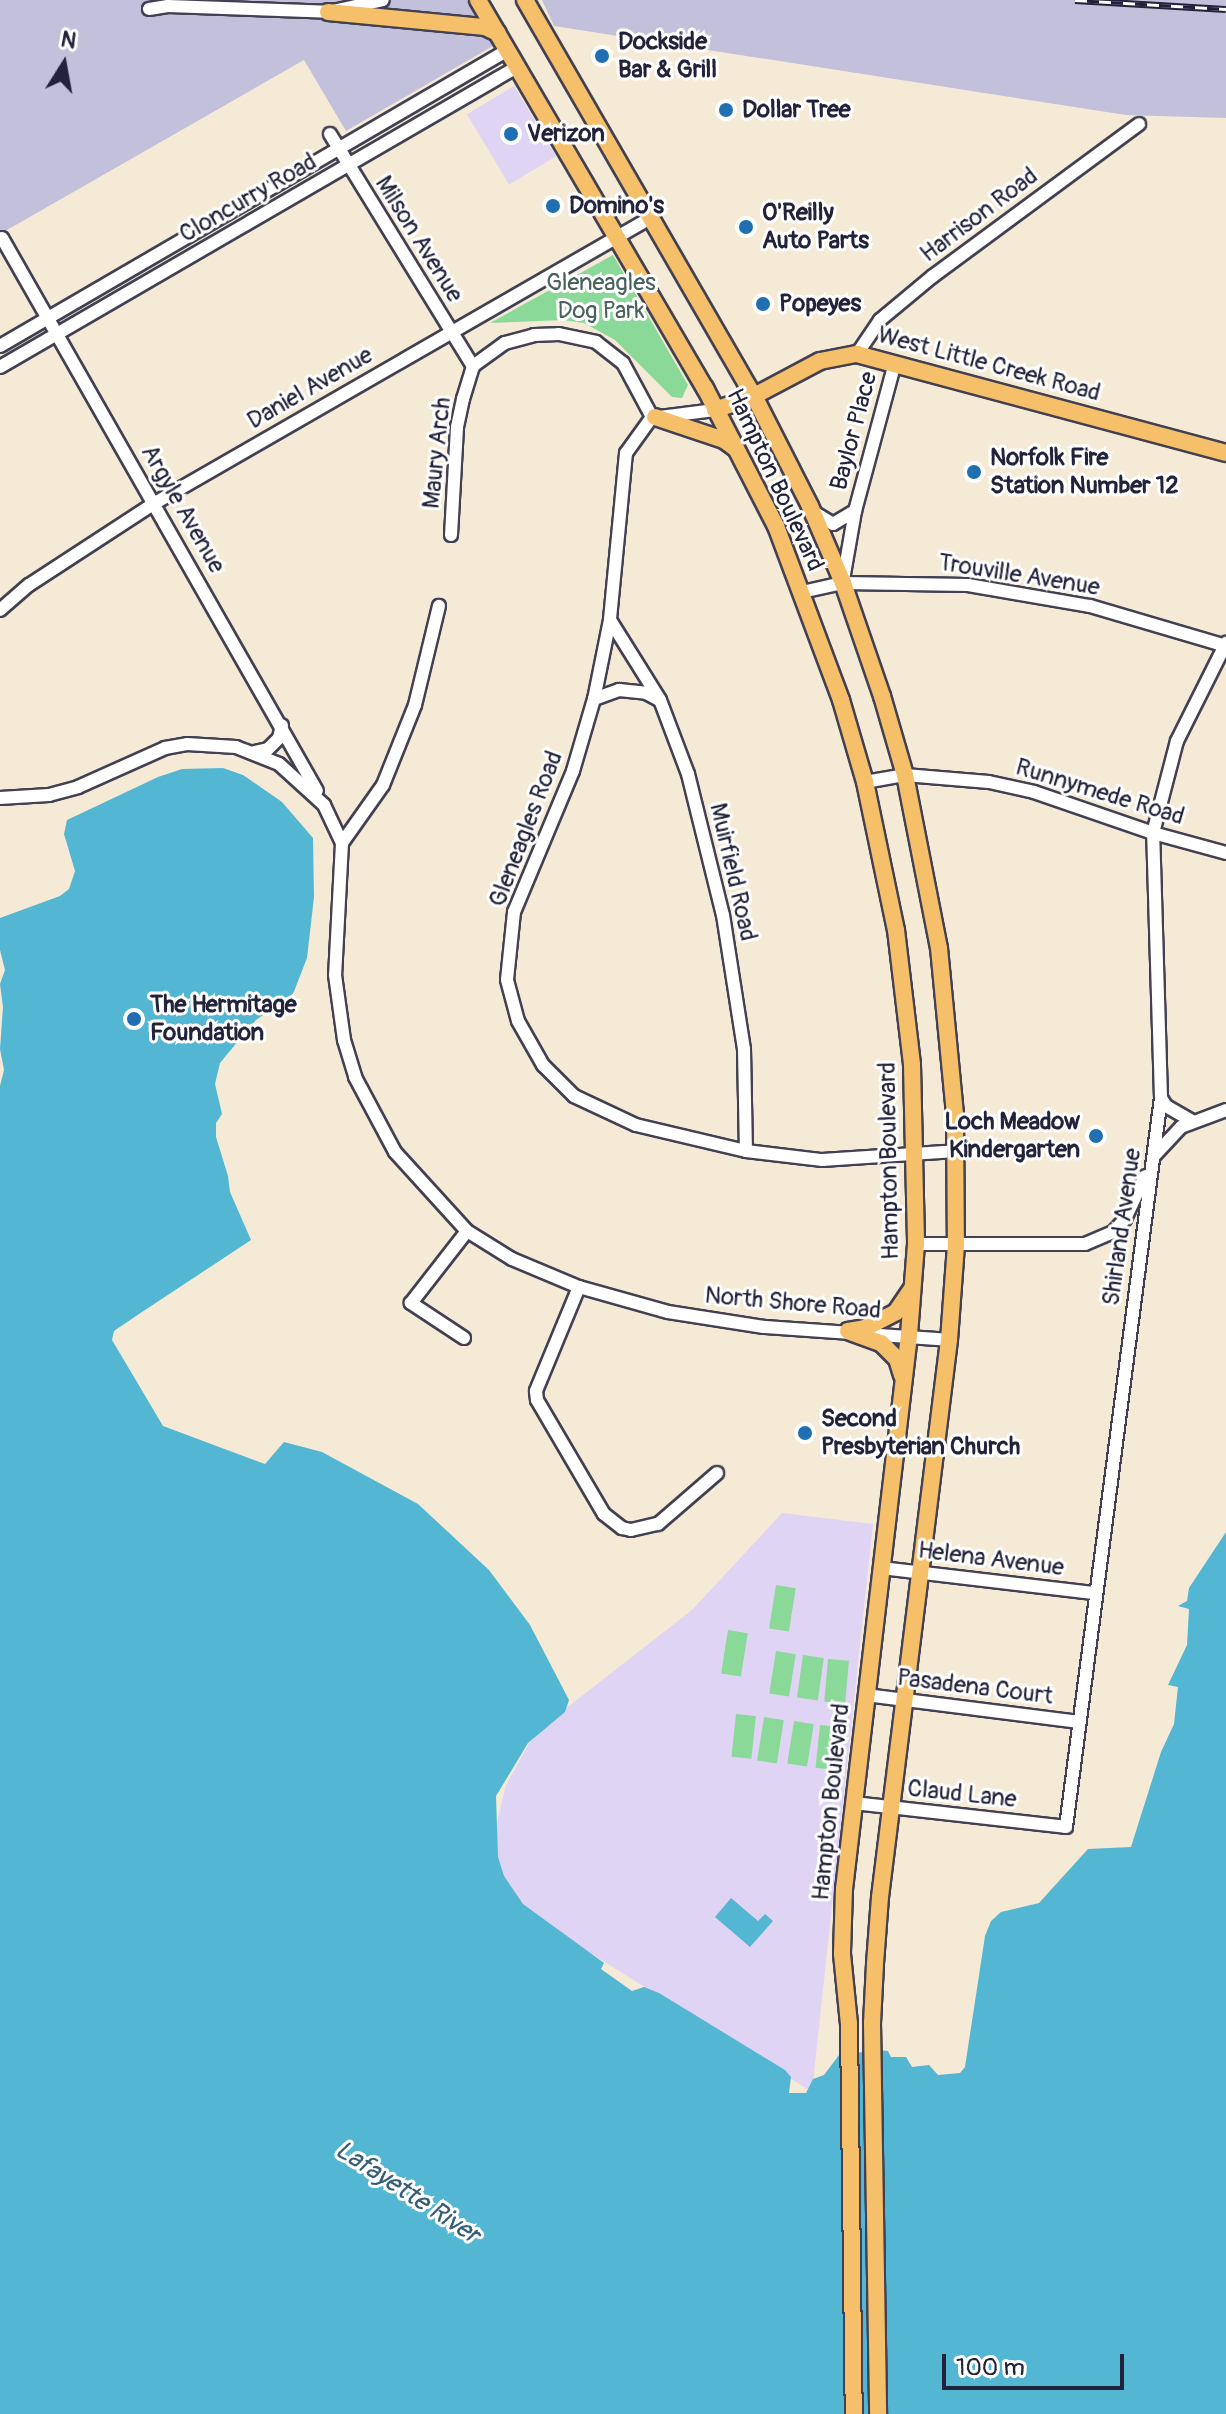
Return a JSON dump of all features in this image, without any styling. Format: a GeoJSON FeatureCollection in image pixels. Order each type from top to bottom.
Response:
{"type":"FeatureCollection","features":[{"type":"Feature","properties":{"kind":"main road","name":"Hampton Boulevard"},"geometry":{"type":"LineString","coordinates":[[478,0],[739,452],[776,526],[841,700],[865,782],[884,865],[902,971],[916,1155],[914,1281],[844,1889],[843,1941],[849,2024],[854,2414]]}},
{"type":"Feature","properties":{"kind":"main road","name":"Hampton Boulevard"},"geometry":{"type":"LineString","coordinates":[[525,0],[754,396],[810,506],[843,583],[905,775],[939,948],[949,1029],[956,1151],[956,1245],[949,1340],[880,1897],[872,2023],[878,2414]]}},
{"type":"Feature","properties":{"kind":"main road"},"geometry":{"type":"LineString","coordinates":[[536,0],[607,125],[616,156]]}},
{"type":"Feature","properties":{"kind":"main road"},"geometry":{"type":"LineString","coordinates":[[328,12],[485,27],[498,33]]}},
{"type":"Feature","properties":{"kind":"main road","name":"West Little Creek Road"},"geometry":{"type":"LineString","coordinates":[[715,410],[754,396],[820,361],[857,354],[1226,453]]}},
{"type":"Feature","properties":{"kind":"main road"},"geometry":{"type":"LineString","coordinates":[[654,417],[724,440],[739,452]]}},
{"type":"Feature","properties":{"kind":"main road"},"geometry":{"type":"LineString","coordinates":[[848,1331],[865,1328],[896,1312],[906,1302],[914,1281]]}},
{"type":"Feature","properties":{"kind":"main road"},"geometry":{"type":"LineString","coordinates":[[848,1331],[881,1343],[892,1352],[904,1381]]}},
{"type":"Feature","properties":{"kind":"street"},"geometry":{"type":"LineString","coordinates":[[149,9],[168,6],[328,12],[383,0]]}},
{"type":"Feature","properties":{"kind":"street","name":"Cloncurry Road"},"geometry":{"type":"LineString","coordinates":[[0,346],[508,50]]}},
{"type":"Feature","properties":{"kind":"street","name":"Cloncurry Road"},"geometry":{"type":"LineString","coordinates":[[0,367],[517,67]]}},
{"type":"Feature","properties":{"kind":"street","name":"Harrison Road"},"geometry":{"type":"LineString","coordinates":[[857,354],[880,320],[933,276],[1139,124]]}},
{"type":"Feature","properties":{"kind":"street","name":"Milson Avenue"},"geometry":{"type":"LineString","coordinates":[[330,134],[473,366]]}},
{"type":"Feature","properties":{"kind":"street","name":"Daniel Avenue"},"geometry":{"type":"LineString","coordinates":[[0,610],[29,585],[155,503],[652,217]]}},
{"type":"Feature","properties":{"kind":"street","name":"Argyle Avenue"},"geometry":{"type":"LineString","coordinates":[[2,238],[282,725],[324,805]]}},
{"type":"Feature","properties":{"kind":"street"},"geometry":{"type":"LineString","coordinates":[[473,366],[505,343],[534,335],[559,334],[596,342],[623,363],[654,417]]}},
{"type":"Feature","properties":{"kind":"street","name":"Baylor Place"},"geometry":{"type":"LineString","coordinates":[[843,583],[855,511],[895,363]]}},
{"type":"Feature","properties":{"kind":"street","name":"Maury Arch"},"geometry":{"type":"LineString","coordinates":[[451,535],[457,427],[473,366]]}},
{"type":"Feature","properties":{"kind":"street","name":"West Little Creek Road"},"geometry":{"type":"LineString","coordinates":[[654,417],[715,410]]}},
{"type":"Feature","properties":{"kind":"street","name":"Gleneagles Road"},"geometry":{"type":"LineString","coordinates":[[654,417],[626,453],[610,620],[594,699],[573,771],[514,912],[507,980],[518,1021],[543,1065],[574,1096],[636,1125],[746,1151],[822,1160],[956,1151]]}},
{"type":"Feature","properties":{"kind":"street","name":"Baylor Place"},"geometry":{"type":"LineString","coordinates":[[810,506],[821,519],[833,524],[855,511]]}},
{"type":"Feature","properties":{"kind":"street","name":"Trouville Avenue"},"geometry":{"type":"LineString","coordinates":[[802,592],[843,583],[925,582],[1002,590],[1090,606],[1226,645]]}},
{"type":"Feature","properties":{"kind":"street"},"geometry":{"type":"LineString","coordinates":[[342,843],[383,785],[415,705],[439,606]]}},
{"type":"Feature","properties":{"kind":"street","name":"Muirfield Road"},"geometry":{"type":"LineString","coordinates":[[610,620],[660,700],[688,774],[723,915],[744,1049],[746,1151]]}},
{"type":"Feature","properties":{"kind":"street","name":"Shirland Avenue"},"geometry":{"type":"LineString","coordinates":[[1066,1827],[1094,1593],[1161,1098],[1153,833],[1177,741],[1226,645]]}},
{"type":"Feature","properties":{"kind":"street"},"geometry":{"type":"LineString","coordinates":[[594,699],[619,690],[646,693],[660,700]]}},
{"type":"Feature","properties":{"kind":"street"},"geometry":{"type":"LineString","coordinates":[[254,752],[268,749],[279,738],[282,725]]}},
{"type":"Feature","properties":{"kind":"street","name":"North Shore Road"},"geometry":{"type":"LineString","coordinates":[[0,798],[49,795],[78,787],[165,748],[187,744],[211,743],[254,752],[298,778],[324,805],[342,843],[335,975],[344,1040],[355,1077],[395,1152],[467,1231],[512,1259],[579,1287],[704,1319],[764,1327],[949,1340]]}},
{"type":"Feature","properties":{"kind":"street","name":"Runnymede Road"},"geometry":{"type":"LineString","coordinates":[[865,782],[905,775],[989,782],[1034,792],[1153,833],[1226,853]]}},
{"type":"Feature","properties":{"kind":"street"},"geometry":{"type":"LineString","coordinates":[[1161,1098],[1166,1106],[1192,1121]]}},
{"type":"Feature","properties":{"kind":"street"},"geometry":{"type":"LineString","coordinates":[[916,1244],[1085,1244],[1097,1241],[1113,1232],[1125,1219],[1153,1157],[1192,1121],[1226,1110]]}},
{"type":"Feature","properties":{"kind":"street"},"geometry":{"type":"LineString","coordinates":[[464,1338],[411,1303],[467,1231]]}},
{"type":"Feature","properties":{"kind":"street"},"geometry":{"type":"LineString","coordinates":[[579,1287],[536,1391],[537,1400],[604,1514],[622,1528],[642,1529],[658,1524],[717,1473]]}},
{"type":"Feature","properties":{"kind":"street","name":"Helena Avenue"},"geometry":{"type":"LineString","coordinates":[[881,1568],[1094,1593]]}},
{"type":"Feature","properties":{"kind":"street","name":"Pasadena Court"},"geometry":{"type":"LineString","coordinates":[[866,1695],[1079,1722]]}},
{"type":"Feature","properties":{"kind":"street","name":"Claud Lane"},"geometry":{"type":"LineString","coordinates":[[853,1803],[1066,1827]]}},
{"type":"Feature","properties":{"kind":"shaded area"},"geometry":{"type":"Polygon","coordinates":[[[0,0],[467,0],[493,46],[346,131],[304,60],[0,234],[0,0]]]}},
{"type":"Feature","properties":{"kind":"shaded area"},"geometry":{"type":"Polygon","coordinates":[[[542,0],[1226,0],[1226,118],[1126,115],[554,26],[542,0]]]}},
{"type":"Feature","properties":{"kind":"shaded area","name":"Verizon"},"geometry":{"type":"Polygon","coordinates":[[[514,86],[556,156],[509,185],[467,114],[514,86]]]}},
{"type":"Feature","properties":{"kind":"shaded area"},"geometry":{"type":"Polygon","coordinates":[[[782,1513],[873,1524],[812,2092],[503,1898],[494,1835],[506,1785],[530,1742],[560,1713],[692,1610],[782,1513]]]}},
{"type":"Feature","properties":{"kind":"green space","name":"Gleneagles Dog Park"},"geometry":{"type":"Polygon","coordinates":[[[613,255],[688,385],[682,398],[672,397],[615,340],[584,323],[563,320],[490,323],[613,255]]]}},
{"type":"Feature","properties":{"kind":"green space"},"geometry":{"type":"Polygon","coordinates":[[[776,1585],[796,1588],[789,1632],[769,1628],[776,1585]]]}},
{"type":"Feature","properties":{"kind":"green space"},"geometry":{"type":"Polygon","coordinates":[[[728,1630],[748,1633],[741,1677],[721,1673],[728,1630]]]}},
{"type":"Feature","properties":{"kind":"green space"},"geometry":{"type":"Polygon","coordinates":[[[776,1651],[796,1654],[789,1697],[769,1693],[776,1651]]]}},
{"type":"Feature","properties":{"kind":"green space"},"geometry":{"type":"Polygon","coordinates":[[[803,1655],[824,1658],[818,1701],[797,1698],[803,1655]]]}},
{"type":"Feature","properties":{"kind":"green space"},"geometry":{"type":"Polygon","coordinates":[[[828,1659],[849,1661],[845,1704],[824,1702],[828,1659]]]}},
{"type":"Feature","properties":{"kind":"green space"},"geometry":{"type":"Polygon","coordinates":[[[736,1714],[756,1716],[751,1759],[732,1757],[736,1714]]]}},
{"type":"Feature","properties":{"kind":"green space"},"geometry":{"type":"Polygon","coordinates":[[[764,1717],[784,1720],[777,1764],[757,1760],[764,1717]]]}},
{"type":"Feature","properties":{"kind":"green space"},"geometry":{"type":"Polygon","coordinates":[[[794,1721],[814,1724],[807,1767],[787,1763],[794,1721]]]}},
{"type":"Feature","properties":{"kind":"green space"},"geometry":{"type":"Polygon","coordinates":[[[820,1725],[840,1727],[835,1770],[816,1768],[820,1725]]]}},
{"type":"Feature","properties":{"kind":"water","name":"Lafayette River"},"geometry":{"type":"Polygon","coordinates":[[[223,768],[243,775],[282,802],[313,838],[314,897],[307,958],[293,994],[256,1020],[220,1063],[215,1084],[222,1114],[216,1123],[216,1137],[230,1192],[251,1240],[114,1331],[112,1340],[163,1426],[265,1464],[284,1442],[322,1452],[418,1504],[489,1570],[530,1625],[569,1700],[565,1712],[528,1743],[496,1796],[498,1857],[504,1876],[523,1904],[604,1963],[601,1969],[632,1991],[644,1987],[659,1993],[785,2070],[791,2077],[789,2093],[806,2093],[813,2079],[824,2075],[839,2055],[879,2050],[888,2051],[891,2057],[906,2057],[912,2067],[929,2065],[938,2075],[960,2073],[965,2067],[985,1936],[991,1921],[1001,1912],[1039,1903],[1088,1849],[1131,1847],[1161,1752],[1174,1724],[1178,1687],[1168,1685],[1187,1645],[1189,1609],[1178,1606],[1187,1601],[1189,1588],[1226,1532],[1226,2414],[0,2414],[0,1086],[4,1070],[0,1049],[3,1007],[0,984],[5,970],[0,950],[0,918],[60,896],[69,889],[75,871],[64,834],[67,820],[158,777],[182,769],[223,768]]]}},
{"type":"Feature","properties":{"kind":"water"},"geometry":{"type":"Polygon","coordinates":[[[731,1898],[758,1921],[765,1914],[773,1921],[750,1947],[715,1917],[731,1898]]]}},
{"type":"Feature","properties":{"kind":"railway"},"geometry":{"type":"LineString","coordinates":[[1075,0],[1226,9]]}},
{"type":"Feature","properties":{"kind":"place","name":"Dockside Bar & Grill"},"geometry":{"type":"Point","coordinates":[602,56]}},
{"type":"Feature","properties":{"kind":"place","name":"Dollar Tree"},"geometry":{"type":"Point","coordinates":[726,110]}},
{"type":"Feature","properties":{"kind":"place","name":"Verizon"},"geometry":{"type":"Point","coordinates":[511,134]}},
{"type":"Feature","properties":{"kind":"place","name":"Domino's"},"geometry":{"type":"Point","coordinates":[553,206]}},
{"type":"Feature","properties":{"kind":"place","name":"O'Reilly Auto Parts"},"geometry":{"type":"Point","coordinates":[746,227]}},
{"type":"Feature","properties":{"kind":"place","name":"Popeyes"},"geometry":{"type":"Point","coordinates":[763,304]}},
{"type":"Feature","properties":{"kind":"place","name":"Norfolk Fire Station Number 12"},"geometry":{"type":"Point","coordinates":[974,472]}},
{"type":"Feature","properties":{"kind":"place","name":"The Hermitage Foundation"},"geometry":{"type":"Point","coordinates":[134,1019]}},
{"type":"Feature","properties":{"kind":"place","name":"Loch Meadow Kindergarten"},"geometry":{"type":"Point","coordinates":[1096,1136]}},
{"type":"Feature","properties":{"kind":"place","name":"Second Presbyterian Church"},"geometry":{"type":"Point","coordinates":[805,1433]}}]}
